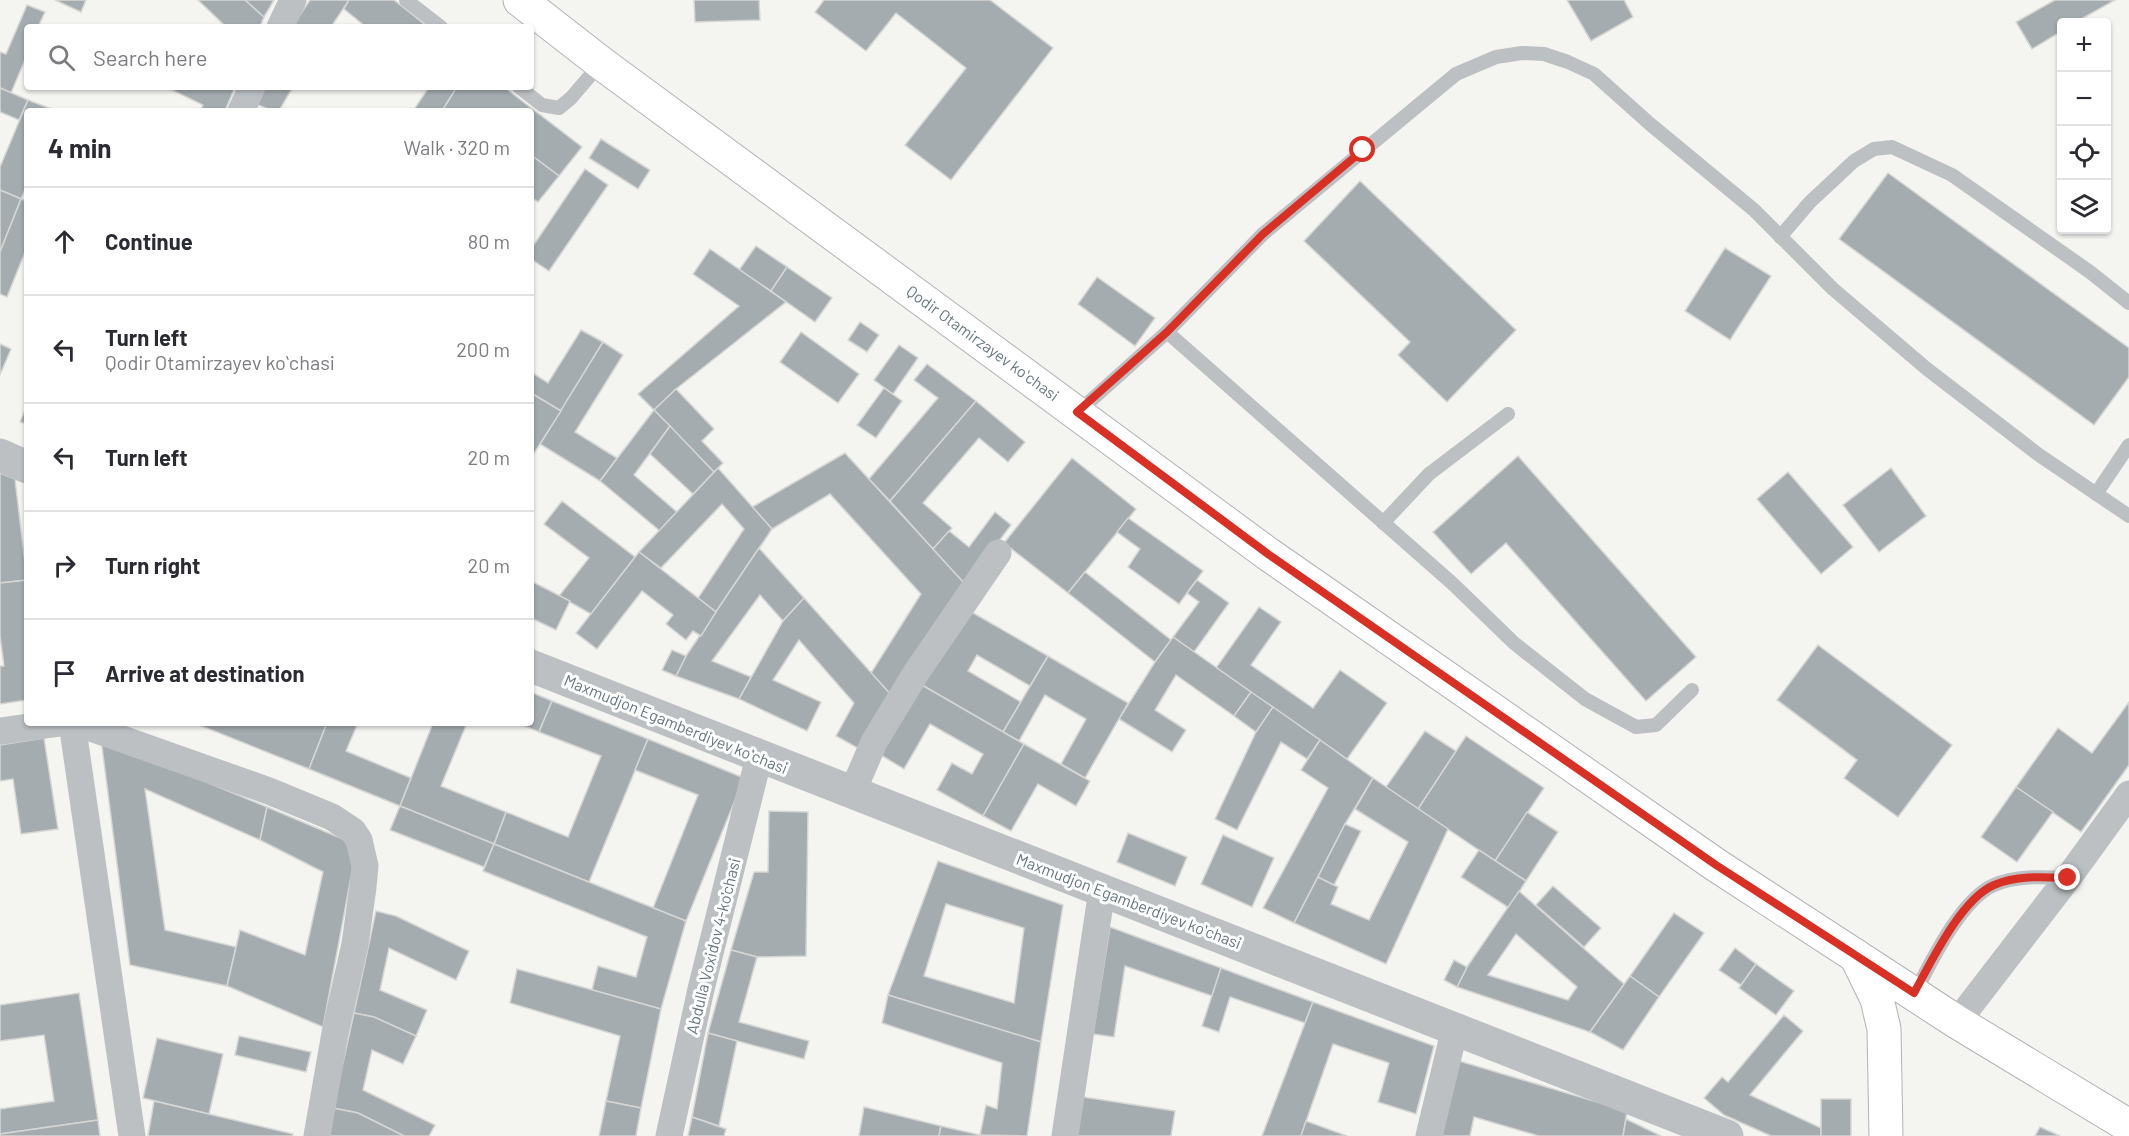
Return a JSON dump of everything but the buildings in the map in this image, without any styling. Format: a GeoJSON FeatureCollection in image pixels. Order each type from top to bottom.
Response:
{"type":"FeatureCollection","features":[{"type":"Feature","properties":{"kind":"main road","name":"Qodir Otamirzayev koʻchasi"},"geometry":{"type":"LineString","coordinates":[[520,0],[601,63],[1268,554],[1716,865],[1956,1022],[2129,1126]]}},
{"type":"Feature","properties":{"kind":"main road"},"geometry":{"type":"LineString","coordinates":[[1856,956],[1877,999],[1884,1029],[1886,1136]]}},
{"type":"Feature","properties":{"kind":"street"},"geometry":{"type":"LineString","coordinates":[[281,24],[293,0]]}},
{"type":"Feature","properties":{"kind":"street"},"geometry":{"type":"LineString","coordinates":[[242,108],[251,90]]}},
{"type":"Feature","properties":{"kind":"street"},"geometry":{"type":"LineString","coordinates":[[0,455],[24,466]]}},
{"type":"Feature","properties":{"kind":"street"},"geometry":{"type":"LineString","coordinates":[[852,793],[874,742],[916,673],[998,553]]}},
{"type":"Feature","properties":{"kind":"street","name":"Maxmudjon Egamberdiyev koʻchasi"},"geometry":{"type":"LineString","coordinates":[[534,667],[1727,1136]]}},
{"type":"Feature","properties":{"kind":"street"},"geometry":{"type":"LineString","coordinates":[[0,731],[37,726]]}},
{"type":"Feature","properties":{"kind":"street"},"geometry":{"type":"LineString","coordinates":[[72,726],[132,1136]]}},
{"type":"Feature","properties":{"kind":"street"},"geometry":{"type":"LineString","coordinates":[[85,726],[269,791],[345,825],[359,840],[365,866],[355,944],[335,1034],[317,1136]]}},
{"type":"Feature","properties":{"kind":"street","name":"Abdulla Voxidov 4-ko'chasi"},"geometry":{"type":"LineString","coordinates":[[669,1136],[701,989],[759,757]]}},
{"type":"Feature","properties":{"kind":"street"},"geometry":{"type":"LineString","coordinates":[[1956,1022],[2068,878],[2129,794]]}},
{"type":"Feature","properties":{"kind":"street"},"geometry":{"type":"LineString","coordinates":[[1065,1136],[1102,890]]}},
{"type":"Feature","properties":{"kind":"street"},"geometry":{"type":"LineString","coordinates":[[1429,1136],[1455,1028]]}},
{"type":"Feature","properties":{"kind":"lane"},"geometry":{"type":"LineString","coordinates":[[406,0],[437,24]]}},
{"type":"Feature","properties":{"kind":"lane"},"geometry":{"type":"LineString","coordinates":[[1077,412],[1167,332],[1263,234],[1456,74],[1496,57],[1522,52],[1544,54],[1594,74],[1650,124],[1754,210],[1833,289],[1927,369],[2039,455],[2129,516]]}},
{"type":"Feature","properties":{"kind":"lane"},"geometry":{"type":"LineString","coordinates":[[523,90],[542,105],[558,108],[571,98],[601,63]]}},
{"type":"Feature","properties":{"kind":"lane"},"geometry":{"type":"LineString","coordinates":[[1780,237],[1810,202],[1854,160],[1874,149],[1893,147],[1952,175],[2090,272],[2129,303]]}},
{"type":"Feature","properties":{"kind":"lane"},"geometry":{"type":"LineString","coordinates":[[1167,332],[1453,584],[1514,644],[1586,699],[1636,727],[1656,725],[1692,690]]}},
{"type":"Feature","properties":{"kind":"lane"},"geometry":{"type":"LineString","coordinates":[[1383,523],[1430,474],[1508,414]]}},
{"type":"Feature","properties":{"kind":"lane"},"geometry":{"type":"LineString","coordinates":[[2096,494],[2129,445]]}},
{"type":"Feature","properties":{"kind":"lane"},"geometry":{"type":"LineString","coordinates":[[1914,993],[1937,951],[1973,900],[1992,886],[2004,882],[2036,877],[2068,878]]}},
{"type":"Feature","properties":{"kind":"route"},"geometry":{"type":"LineString","coordinates":[[1363,150],[1263,234],[1167,332],[1077,412],[1268,554],[1716,865],[1914,993],[1937,951],[1973,900],[1992,886],[2004,882],[2036,877],[2068,878]]}}]}
